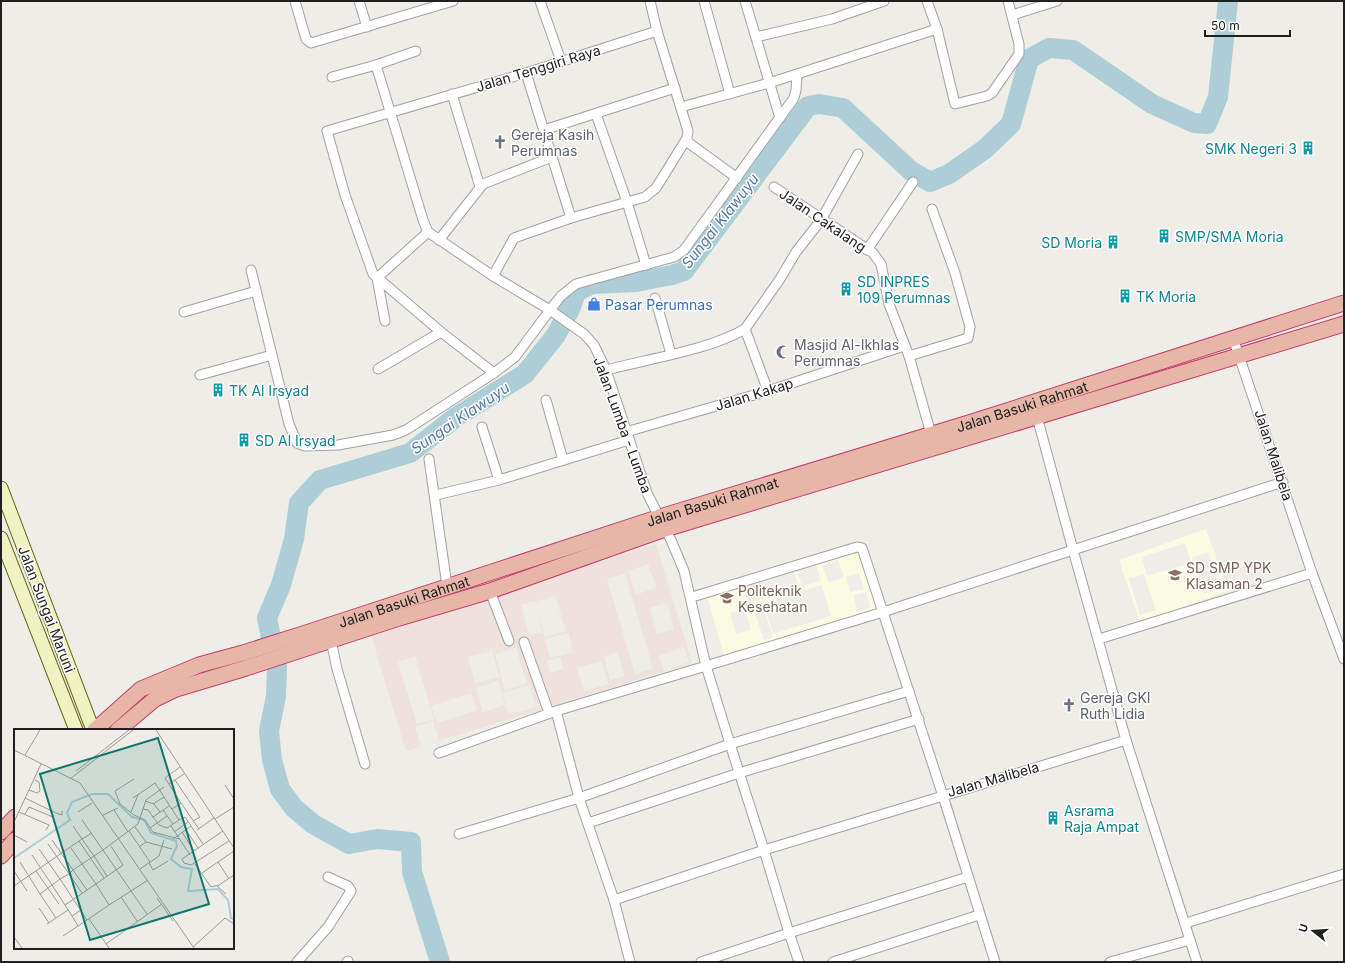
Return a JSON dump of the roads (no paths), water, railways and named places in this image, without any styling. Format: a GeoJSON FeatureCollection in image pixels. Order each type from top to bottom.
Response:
{"type":"FeatureCollection","features":[{"type":"Feature","properties":{"kind":"highway","name":"Jalan Basuki Rahmat"},"geometry":{"type":"LineString","coordinates":[[846,467],[932,434],[1122,375],[1344,303]]}},
{"type":"Feature","properties":{"kind":"highway","name":"Jalan Basuki Rahmat"},"geometry":{"type":"LineString","coordinates":[[309,640],[331,640],[447,586],[846,467],[1037,417],[1344,324]]}},
{"type":"Feature","properties":{"kind":"highway","name":"Jalan Basuki Rahmat"},"geometry":{"type":"LineString","coordinates":[[119,729],[155,699],[244,661],[396,611],[490,591],[662,523]]}},
{"type":"Feature","properties":{"kind":"highway","name":"Jalan Basuki Rahmat"},"geometry":{"type":"LineString","coordinates":[[95,729],[141,689],[199,665],[244,661]]}},
{"type":"Feature","properties":{"kind":"highway"},"geometry":{"type":"LineString","coordinates":[[1,832],[14,818]]}},
{"type":"Feature","properties":{"kind":"highway"},"geometry":{"type":"LineString","coordinates":[[1,856],[14,841]]}},
{"type":"Feature","properties":{"kind":"main road","name":"Jalan Sungai Maruni"},"geometry":{"type":"LineString","coordinates":[[1,488],[94,729]]}},
{"type":"Feature","properties":{"kind":"main road","name":"Jalan Sungai Maruni"},"geometry":{"type":"LineString","coordinates":[[1,538],[76,729]]}},
{"type":"Feature","properties":{"kind":"street"},"geometry":{"type":"LineString","coordinates":[[296,1],[306,39],[311,43],[453,1]]}},
{"type":"Feature","properties":{"kind":"street"},"geometry":{"type":"LineString","coordinates":[[359,1],[367,26]]}},
{"type":"Feature","properties":{"kind":"street"},"geometry":{"type":"LineString","coordinates":[[540,1],[561,61]]}},
{"type":"Feature","properties":{"kind":"street"},"geometry":{"type":"LineString","coordinates":[[493,276],[514,238],[571,218],[645,197],[656,188],[686,141],[688,131],[657,31],[650,1]]}},
{"type":"Feature","properties":{"kind":"street"},"geometry":{"type":"LineString","coordinates":[[704,1],[730,94]]}},
{"type":"Feature","properties":{"kind":"street"},"geometry":{"type":"LineString","coordinates":[[745,1],[780,118]]}},
{"type":"Feature","properties":{"kind":"street"},"geometry":{"type":"LineString","coordinates":[[756,37],[832,19],[884,1]]}},
{"type":"Feature","properties":{"kind":"street"},"geometry":{"type":"LineString","coordinates":[[927,1],[937,29],[954,102],[956,104],[987,96],[992,93],[1019,57],[1020,48],[1008,1]]}},
{"type":"Feature","properties":{"kind":"street"},"geometry":{"type":"LineString","coordinates":[[1012,15],[1057,1]]}},
{"type":"Feature","properties":{"kind":"street"},"geometry":{"type":"LineString","coordinates":[[681,107],[769,83],[937,29]]}},
{"type":"Feature","properties":{"kind":"street","name":"Jalan Tenggiri Raya"},"geometry":{"type":"LineString","coordinates":[[377,278],[370,270],[345,196],[327,132],[329,130],[526,73],[657,31]]}},
{"type":"Feature","properties":{"kind":"street"},"geometry":{"type":"LineString","coordinates":[[332,77],[376,65],[416,51]]}},
{"type":"Feature","properties":{"kind":"street"},"geometry":{"type":"LineString","coordinates":[[376,65],[423,220],[428,232],[377,278]]}},
{"type":"Feature","properties":{"kind":"street"},"geometry":{"type":"LineString","coordinates":[[526,73],[571,218]]}},
{"type":"Feature","properties":{"kind":"street"},"geometry":{"type":"LineString","coordinates":[[251,270],[288,424],[297,443],[305,446],[351,443],[402,432],[494,373],[520,352],[561,296],[576,284],[674,257],[684,250],[780,118],[795,94],[797,74]]}},
{"type":"Feature","properties":{"kind":"street"},"geometry":{"type":"LineString","coordinates":[[544,130],[675,88]]}},
{"type":"Feature","properties":{"kind":"street"},"geometry":{"type":"LineString","coordinates":[[452,94],[480,187]]}},
{"type":"Feature","properties":{"kind":"street"},"geometry":{"type":"LineString","coordinates":[[596,114],[627,202],[646,265]]}},
{"type":"Feature","properties":{"kind":"street"},"geometry":{"type":"LineString","coordinates":[[686,141],[737,178]]}},
{"type":"Feature","properties":{"kind":"street"},"geometry":{"type":"LineString","coordinates":[[606,370],[671,354],[732,336],[745,329],[780,279],[796,252],[821,220],[858,154]]}},
{"type":"Feature","properties":{"kind":"street"},"geometry":{"type":"LineString","coordinates":[[439,240],[480,187],[552,157]]}},
{"type":"Feature","properties":{"kind":"street"},"geometry":{"type":"LineString","coordinates":[[867,250],[913,182]]}},
{"type":"Feature","properties":{"kind":"street","name":"Jalan Cakalang"},"geometry":{"type":"LineString","coordinates":[[774,187],[876,256],[881,264],[889,304],[909,356],[932,434]]}},
{"type":"Feature","properties":{"kind":"street"},"geometry":{"type":"LineString","coordinates":[[909,356],[968,338],[970,335],[970,327],[955,274],[932,209]]}},
{"type":"Feature","properties":{"kind":"street","name":"Jalan Lumba - Lumba"},"geometry":{"type":"LineString","coordinates":[[428,232],[493,276],[551,311],[584,334],[594,345],[606,370],[647,493],[684,571],[692,597],[706,666],[789,933],[800,962]]}},
{"type":"Feature","properties":{"kind":"street"},"geometry":{"type":"LineString","coordinates":[[377,278],[385,322]]}},
{"type":"Feature","properties":{"kind":"street"},"geometry":{"type":"LineString","coordinates":[[377,278],[441,332],[494,373]]}},
{"type":"Feature","properties":{"kind":"street"},"geometry":{"type":"LineString","coordinates":[[184,312],[256,291]]}},
{"type":"Feature","properties":{"kind":"street"},"geometry":{"type":"LineString","coordinates":[[655,298],[671,354]]}},
{"type":"Feature","properties":{"kind":"street"},"geometry":{"type":"LineString","coordinates":[[745,329],[768,391]]}},
{"type":"Feature","properties":{"kind":"street"},"geometry":{"type":"LineString","coordinates":[[378,369],[441,332]]}},
{"type":"Feature","properties":{"kind":"street","name":"Jalan Malibela"},"geometry":{"type":"LineString","coordinates":[[1233,338],[1283,482],[1312,573],[1344,659]]}},
{"type":"Feature","properties":{"kind":"street","name":"Jalan Kakap"},"geometry":{"type":"LineString","coordinates":[[436,495],[499,480],[564,460],[628,436],[904,346]]}},
{"type":"Feature","properties":{"kind":"street"},"geometry":{"type":"LineString","coordinates":[[200,375],[272,355]]}},
{"type":"Feature","properties":{"kind":"street"},"geometry":{"type":"LineString","coordinates":[[546,400],[564,460]]}},
{"type":"Feature","properties":{"kind":"street"},"geometry":{"type":"LineString","coordinates":[[1033,402],[1126,740],[1186,923],[1197,962]]}},
{"type":"Feature","properties":{"kind":"street"},"geometry":{"type":"LineString","coordinates":[[482,427],[499,480]]}},
{"type":"Feature","properties":{"kind":"street"},"geometry":{"type":"LineString","coordinates":[[429,459],[436,495],[447,586]]}},
{"type":"Feature","properties":{"kind":"street"},"geometry":{"type":"LineString","coordinates":[[438,753],[553,712],[883,612],[1283,482]]}},
{"type":"Feature","properties":{"kind":"street","name":"Jalan Malibela"},"geometry":{"type":"LineString","coordinates":[[692,597],[858,547],[864,552],[943,796],[1126,740]]}},
{"type":"Feature","properties":{"kind":"street"},"geometry":{"type":"LineString","coordinates":[[1099,639],[1312,573]]}},
{"type":"Feature","properties":{"kind":"street"},"geometry":{"type":"LineString","coordinates":[[490,591],[509,641]]}},
{"type":"Feature","properties":{"kind":"street"},"geometry":{"type":"LineString","coordinates":[[331,640],[337,669],[364,764]]}},
{"type":"Feature","properties":{"kind":"street"},"geometry":{"type":"LineString","coordinates":[[524,642],[553,712],[614,900],[630,962]]}},
{"type":"Feature","properties":{"kind":"street"},"geometry":{"type":"LineString","coordinates":[[459,834],[580,798],[730,744],[909,691]]}},
{"type":"Feature","properties":{"kind":"street"},"geometry":{"type":"LineString","coordinates":[[588,823],[740,772],[919,719]]}},
{"type":"Feature","properties":{"kind":"street"},"geometry":{"type":"LineString","coordinates":[[614,900],[764,850],[943,796],[995,962]]}},
{"type":"Feature","properties":{"kind":"street"},"geometry":{"type":"LineString","coordinates":[[1186,923],[1344,874]]}},
{"type":"Feature","properties":{"kind":"street"},"geometry":{"type":"LineString","coordinates":[[297,962],[328,927],[351,891],[348,886],[328,877]]}},
{"type":"Feature","properties":{"kind":"street"},"geometry":{"type":"LineString","coordinates":[[701,962],[968,877]]}},
{"type":"Feature","properties":{"kind":"street"},"geometry":{"type":"LineString","coordinates":[[833,962],[980,915]]}},
{"type":"Feature","properties":{"kind":"street"},"geometry":{"type":"LineString","coordinates":[[1110,962],[1190,940]]}},
{"type":"Feature","properties":{"kind":"waterway","name":"Sungai Klawuyu"},"geometry":{"type":"LineString","coordinates":[[440,962],[412,872],[411,842],[377,839],[349,844],[313,824],[294,808],[280,789],[272,760],[269,731],[276,696],[277,667],[267,618],[281,585],[294,539],[299,503],[320,480],[410,453],[456,417],[525,374],[556,335],[571,307],[576,292],[592,284],[636,282],[672,275],[684,271],[808,106],[819,104],[843,108],[911,171],[930,182],[949,174],[985,149],[1011,124],[1029,59],[1049,48],[1073,50],[1152,104],[1194,123],[1207,124],[1218,97],[1228,1]]}},
{"type":"Feature","properties":{"kind":"place","name":"Gereja Kasih Perumnas"},"geometry":{"type":"Point","coordinates":[500,142]}},
{"type":"Feature","properties":{"kind":"place","name":"SMK Negeri 3"},"geometry":{"type":"Point","coordinates":[1308,148]}},
{"type":"Feature","properties":{"kind":"place","name":"SMP/SMA Moria"},"geometry":{"type":"Point","coordinates":[1164,236]}},
{"type":"Feature","properties":{"kind":"place","name":"SD Moria"},"geometry":{"type":"Point","coordinates":[1113,242]}},
{"type":"Feature","properties":{"kind":"place","name":"SD INPRES 109 Perumnas"},"geometry":{"type":"Point","coordinates":[846,289]}},
{"type":"Feature","properties":{"kind":"place","name":"TK Moria"},"geometry":{"type":"Point","coordinates":[1125,296]}},
{"type":"Feature","properties":{"kind":"place","name":"Pasar Perumnas"},"geometry":{"type":"Point","coordinates":[594,304]}},
{"type":"Feature","properties":{"kind":"place","name":"Masjid Al-Ikhlas Perumnas"},"geometry":{"type":"Point","coordinates":[783,352]}},
{"type":"Feature","properties":{"kind":"place","name":"TK Al Irsyad"},"geometry":{"type":"Point","coordinates":[218,390]}},
{"type":"Feature","properties":{"kind":"place","name":"SD Al Irsyad"},"geometry":{"type":"Point","coordinates":[244,440]}},
{"type":"Feature","properties":{"kind":"place","name":"SD SMP YPK Klasaman 2"},"geometry":{"type":"Point","coordinates":[1175,575]}},
{"type":"Feature","properties":{"kind":"place","name":"Politeknik Kesehatan"},"geometry":{"type":"Point","coordinates":[727,598]}},
{"type":"Feature","properties":{"kind":"place","name":"Gereja GKI Ruth Lidia"},"geometry":{"type":"Point","coordinates":[1069,705]}},
{"type":"Feature","properties":{"kind":"place","name":"Asrama Raja Ampat"},"geometry":{"type":"Point","coordinates":[1053,818]}}]}
